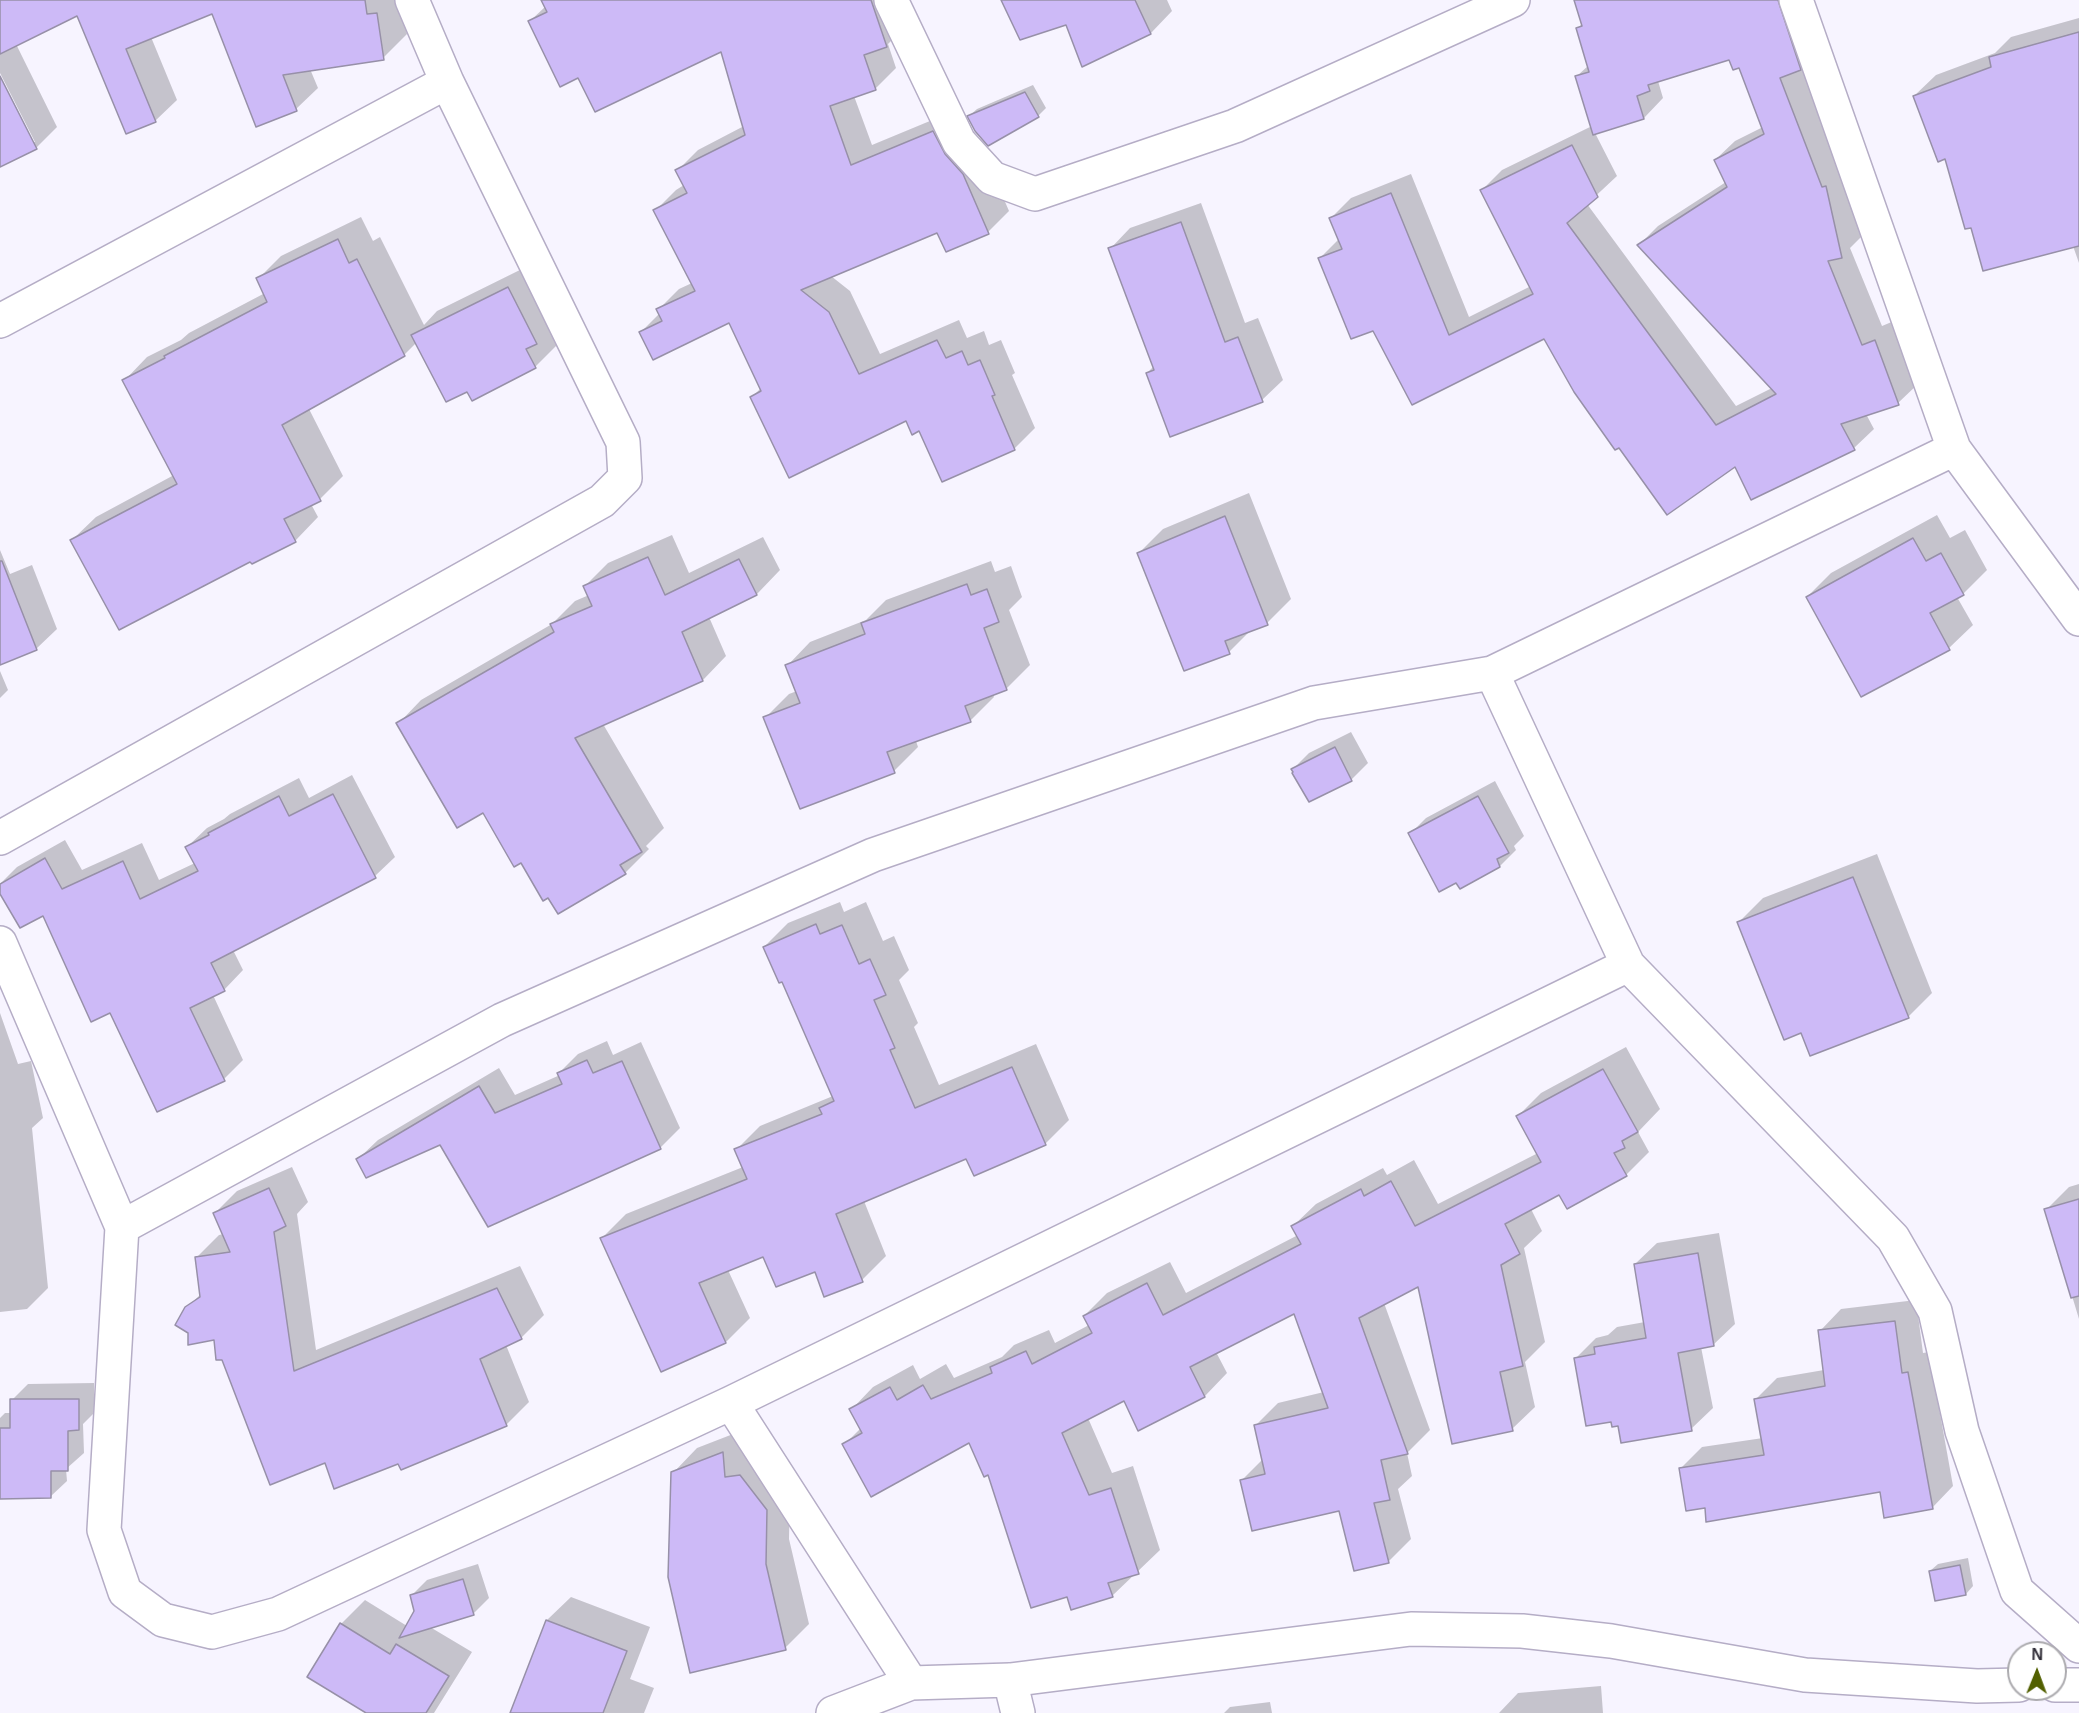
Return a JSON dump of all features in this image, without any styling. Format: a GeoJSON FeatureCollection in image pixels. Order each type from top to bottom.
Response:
{"type":"FeatureCollection","features":[{"type":"Feature","properties":{"kind":"street"},"geometry":{"type":"LineString","coordinates":[[0,838],[602,501],[625,478],[623,442],[447,82],[412,0]]}},
{"type":"Feature","properties":{"kind":"street"},"geometry":{"type":"LineString","coordinates":[[891,0],[959,142],[992,178],[1035,194],[1235,126],[1513,0]]}},
{"type":"Feature","properties":{"kind":"street"},"geometry":{"type":"LineString","coordinates":[[1797,0],[1954,449],[2079,619]]}},
{"type":"Feature","properties":{"kind":"street"},"geometry":{"type":"LineString","coordinates":[[0,321],[447,82]]}},
{"type":"Feature","properties":{"kind":"street"},"geometry":{"type":"LineString","coordinates":[[122,1227],[502,1020],[873,855],[1314,703],[1492,673],[1954,449]]}},
{"type":"Feature","properties":{"kind":"street"},"geometry":{"type":"LineString","coordinates":[[1492,673],[1628,965],[1893,1238],[1935,1311],[1962,1431],[2017,1591],[2079,1646]]}},
{"type":"Feature","properties":{"kind":"street"},"geometry":{"type":"LineString","coordinates":[[0,943],[122,1227],[104,1530],[125,1592],[163,1620],[212,1632],[278,1614],[731,1403],[1628,965]]}},
{"type":"Feature","properties":{"kind":"street"},"geometry":{"type":"LineString","coordinates":[[731,1403],[911,1683]]}},
{"type":"Feature","properties":{"kind":"street"},"geometry":{"type":"LineString","coordinates":[[833,1713],[911,1683],[1010,1680],[1411,1629],[1522,1631],[1611,1641],[1805,1675],[1977,1686],[2007,1685]]}},
{"type":"Feature","properties":{"kind":"street"},"geometry":{"type":"LineString","coordinates":[[1010,1680],[1018,1713]]}},
{"type":"Feature","properties":{"kind":"building"},"geometry":{"type":"Polygon","coordinates":[[[0,0],[365,0],[367,14],[377,13],[384,60],[283,75],[297,111],[256,127],[212,14],[126,49],[156,122],[126,134],[77,16],[0,54],[0,0]]]}},
{"type":"Feature","properties":{"kind":"building"},"geometry":{"type":"Polygon","coordinates":[[[541,0],[871,0],[887,47],[864,55],[876,90],[830,106],[851,165],[933,131],[945,154],[963,174],[989,234],[946,252],[937,233],[801,290],[829,312],[859,374],[937,340],[946,358],[962,351],[968,365],[980,360],[995,395],[992,396],[1015,450],[942,482],[919,431],[912,435],[906,421],[789,478],[750,397],[761,391],[729,323],[653,360],[639,332],[662,321],[656,309],[695,291],[653,210],[687,193],[675,170],[745,135],[721,52],[595,112],[578,78],[560,87],[528,21],[547,12],[541,0]]]}},
{"type":"Feature","properties":{"kind":"building"},"geometry":{"type":"Polygon","coordinates":[[[1001,0],[1135,0],[1151,34],[1082,67],[1066,25],[1020,40],[1001,0]]]}},
{"type":"Feature","properties":{"kind":"building"},"geometry":{"type":"Polygon","coordinates":[[[1574,0],[1778,0],[1801,70],[1780,78],[1822,187],[1826,186],[1842,258],[1828,261],[1862,345],[1875,340],[1899,405],[1841,424],[1855,450],[1751,500],[1735,467],[1667,515],[1619,448],[1615,450],[1574,392],[1544,339],[1412,405],[1373,331],[1351,339],[1318,258],[1342,249],[1329,218],[1391,193],[1449,335],[1533,294],[1480,190],[1572,145],[1598,197],[1567,223],[1716,425],[1776,394],[1637,245],[1727,187],[1714,160],[1764,134],[1739,68],[1733,70],[1729,60],[1648,85],[1650,91],[1637,96],[1644,119],[1593,135],[1575,76],[1589,72],[1576,28],[1582,26],[1574,0]]]}},
{"type":"Feature","properties":{"kind":"building"},"geometry":{"type":"Polygon","coordinates":[[[2079,32],[2079,246],[1983,271],[1971,228],[1965,229],[1945,159],[1938,162],[1913,96],[1991,67],[1989,57],[2079,32]]]}},
{"type":"Feature","properties":{"kind":"building"},"geometry":{"type":"Polygon","coordinates":[[[0,76],[37,149],[0,167],[0,76]]]}},
{"type":"Feature","properties":{"kind":"building"},"geometry":{"type":"Polygon","coordinates":[[[1025,92],[1039,117],[988,146],[975,131],[967,116],[1025,92]]]}},
{"type":"Feature","properties":{"kind":"building"},"geometry":{"type":"Polygon","coordinates":[[[1181,222],[1225,342],[1238,337],[1263,402],[1170,437],[1146,373],[1154,370],[1108,248],[1181,222]]]}},
{"type":"Feature","properties":{"kind":"building"},"geometry":{"type":"Polygon","coordinates":[[[338,239],[349,263],[357,259],[405,356],[282,425],[321,501],[284,519],[296,542],[252,564],[250,562],[119,630],[70,540],[177,484],[122,380],[267,302],[256,278],[338,239]]]}},
{"type":"Feature","properties":{"kind":"building"},"geometry":{"type":"Polygon","coordinates":[[[508,287],[537,344],[526,349],[536,368],[472,401],[467,392],[446,402],[411,335],[508,287]]]}},
{"type":"Feature","properties":{"kind":"building"},"geometry":{"type":"Polygon","coordinates":[[[1225,516],[1268,625],[1225,641],[1230,654],[1184,671],[1137,553],[1225,516]]]}},
{"type":"Feature","properties":{"kind":"building"},"geometry":{"type":"Polygon","coordinates":[[[1913,538],[1926,561],[1941,553],[1964,595],[1930,613],[1950,650],[1861,697],[1806,597],[1913,538]]]}},
{"type":"Feature","properties":{"kind":"building"},"geometry":{"type":"Polygon","coordinates":[[[648,557],[665,595],[739,559],[757,595],[682,632],[703,681],[575,738],[642,852],[620,865],[626,874],[558,914],[548,898],[543,901],[521,863],[514,867],[483,813],[457,828],[396,723],[554,632],[550,624],[592,606],[583,586],[648,557]]]}},
{"type":"Feature","properties":{"kind":"building"},"geometry":{"type":"Polygon","coordinates":[[[0,561],[2,561],[37,650],[0,665],[0,561]]]}},
{"type":"Feature","properties":{"kind":"building"},"geometry":{"type":"Polygon","coordinates":[[[967,584],[971,595],[987,589],[999,622],[984,628],[1007,690],[965,706],[971,722],[887,752],[895,773],[800,809],[763,717],[800,703],[785,665],[865,634],[861,623],[967,584]]]}},
{"type":"Feature","properties":{"kind":"building"},"geometry":{"type":"Polygon","coordinates":[[[1335,747],[1352,781],[1309,802],[1291,769],[1335,747]]]}},
{"type":"Feature","properties":{"kind":"building"},"geometry":{"type":"Polygon","coordinates":[[[333,794],[376,878],[211,963],[225,991],[190,1008],[225,1081],[157,1112],[110,1013],[91,1022],[43,916],[20,928],[0,894],[0,884],[45,858],[62,889],[123,861],[140,899],[198,871],[185,847],[209,835],[208,833],[279,796],[289,816],[333,794]]]}},
{"type":"Feature","properties":{"kind":"building"},"geometry":{"type":"Polygon","coordinates":[[[1478,796],[1509,853],[1497,859],[1500,867],[1460,889],[1456,883],[1439,892],[1408,833],[1478,796]]]}},
{"type":"Feature","properties":{"kind":"building"},"geometry":{"type":"Polygon","coordinates":[[[1853,877],[1909,1018],[1810,1056],[1801,1033],[1784,1040],[1737,922],[1853,877]]]}},
{"type":"Feature","properties":{"kind":"building"},"geometry":{"type":"Polygon","coordinates":[[[816,924],[820,934],[842,925],[859,964],[870,959],[886,995],[874,1000],[895,1048],[890,1050],[915,1108],[1012,1067],[1046,1145],[974,1176],[966,1159],[836,1214],[863,1282],[824,1297],[815,1272],[776,1287],[763,1257],[699,1283],[726,1343],[661,1372],[600,1238],[747,1179],[734,1149],[822,1114],[819,1108],[834,1101],[782,982],[779,983],[763,947],[816,924]]]}},
{"type":"Feature","properties":{"kind":"building"},"geometry":{"type":"Polygon","coordinates":[[[587,1060],[593,1073],[622,1061],[661,1149],[488,1227],[440,1145],[366,1178],[356,1159],[479,1086],[495,1113],[562,1084],[557,1073],[587,1060]]]}},
{"type":"Feature","properties":{"kind":"building"},"geometry":{"type":"Polygon","coordinates":[[[1603,1069],[1638,1132],[1622,1141],[1625,1148],[1614,1153],[1627,1176],[1567,1209],[1559,1195],[1505,1224],[1520,1254],[1501,1265],[1523,1366],[1500,1372],[1513,1431],[1452,1444],[1418,1287],[1359,1318],[1408,1454],[1381,1460],[1390,1500],[1374,1503],[1389,1563],[1354,1571],[1339,1511],[1252,1531],[1240,1480],[1265,1474],[1254,1425],[1328,1408],[1294,1314],[1190,1367],[1205,1397],[1138,1431],[1124,1401],[1062,1433],[1089,1495],[1111,1488],[1139,1574],[1108,1583],[1113,1597],[1071,1610],[1067,1597],[1031,1608],[988,1475],[984,1477],[969,1443],[871,1497],[842,1444],[862,1433],[849,1409],[890,1387],[897,1400],[923,1385],[931,1399],[992,1373],[990,1367],[1026,1351],[1032,1364],[1092,1333],[1083,1316],[1147,1283],[1163,1315],[1301,1244],[1291,1226],[1361,1189],[1364,1196],[1391,1181],[1415,1226],[1541,1162],[1516,1116],[1603,1069]]]}},
{"type":"Feature","properties":{"kind":"building"},"geometry":{"type":"Polygon","coordinates":[[[269,1188],[286,1226],[274,1232],[294,1371],[497,1288],[522,1339],[480,1359],[507,1426],[401,1470],[398,1464],[334,1489],[325,1463],[270,1485],[222,1360],[216,1360],[214,1340],[188,1345],[188,1333],[175,1325],[185,1307],[200,1297],[195,1257],[230,1252],[213,1213],[269,1188]]]}},
{"type":"Feature","properties":{"kind":"building"},"geometry":{"type":"Polygon","coordinates":[[[2079,1199],[2079,1296],[2071,1298],[2044,1209],[2079,1199]]]}},
{"type":"Feature","properties":{"kind":"building"},"geometry":{"type":"Polygon","coordinates":[[[1698,1253],[1714,1346],[1678,1353],[1692,1431],[1621,1443],[1618,1426],[1612,1427],[1611,1422],[1586,1426],[1574,1358],[1595,1354],[1594,1347],[1646,1338],[1634,1264],[1698,1253]]]}},
{"type":"Feature","properties":{"kind":"building"},"geometry":{"type":"Polygon","coordinates":[[[1895,1321],[1902,1373],[1908,1372],[1933,1509],[1884,1518],[1880,1492],[1706,1522],[1705,1508],[1686,1511],[1679,1468],[1764,1455],[1754,1399],[1825,1386],[1818,1330],[1895,1321]]]}},
{"type":"Feature","properties":{"kind":"building"},"geometry":{"type":"Polygon","coordinates":[[[10,1399],[79,1399],[79,1430],[68,1431],[68,1471],[51,1471],[51,1498],[0,1499],[0,1428],[10,1428],[10,1399]]]}},
{"type":"Feature","properties":{"kind":"building"},"geometry":{"type":"Polygon","coordinates":[[[723,1452],[725,1477],[740,1475],[767,1510],[766,1564],[786,1650],[690,1673],[668,1577],[671,1472],[723,1452]]]}},
{"type":"Feature","properties":{"kind":"building"},"geometry":{"type":"Polygon","coordinates":[[[1960,1565],[1966,1595],[1935,1601],[1929,1571],[1960,1565]]]}},
{"type":"Feature","properties":{"kind":"building"},"geometry":{"type":"Polygon","coordinates":[[[463,1579],[474,1615],[399,1638],[414,1611],[410,1595],[463,1579]]]}},
{"type":"Feature","properties":{"kind":"building"},"geometry":{"type":"Polygon","coordinates":[[[546,1620],[627,1651],[603,1713],[510,1713],[546,1620]]]}},
{"type":"Feature","properties":{"kind":"building"},"geometry":{"type":"Polygon","coordinates":[[[340,1623],[390,1654],[396,1644],[449,1676],[426,1713],[366,1713],[307,1677],[340,1623]]]}}]}
